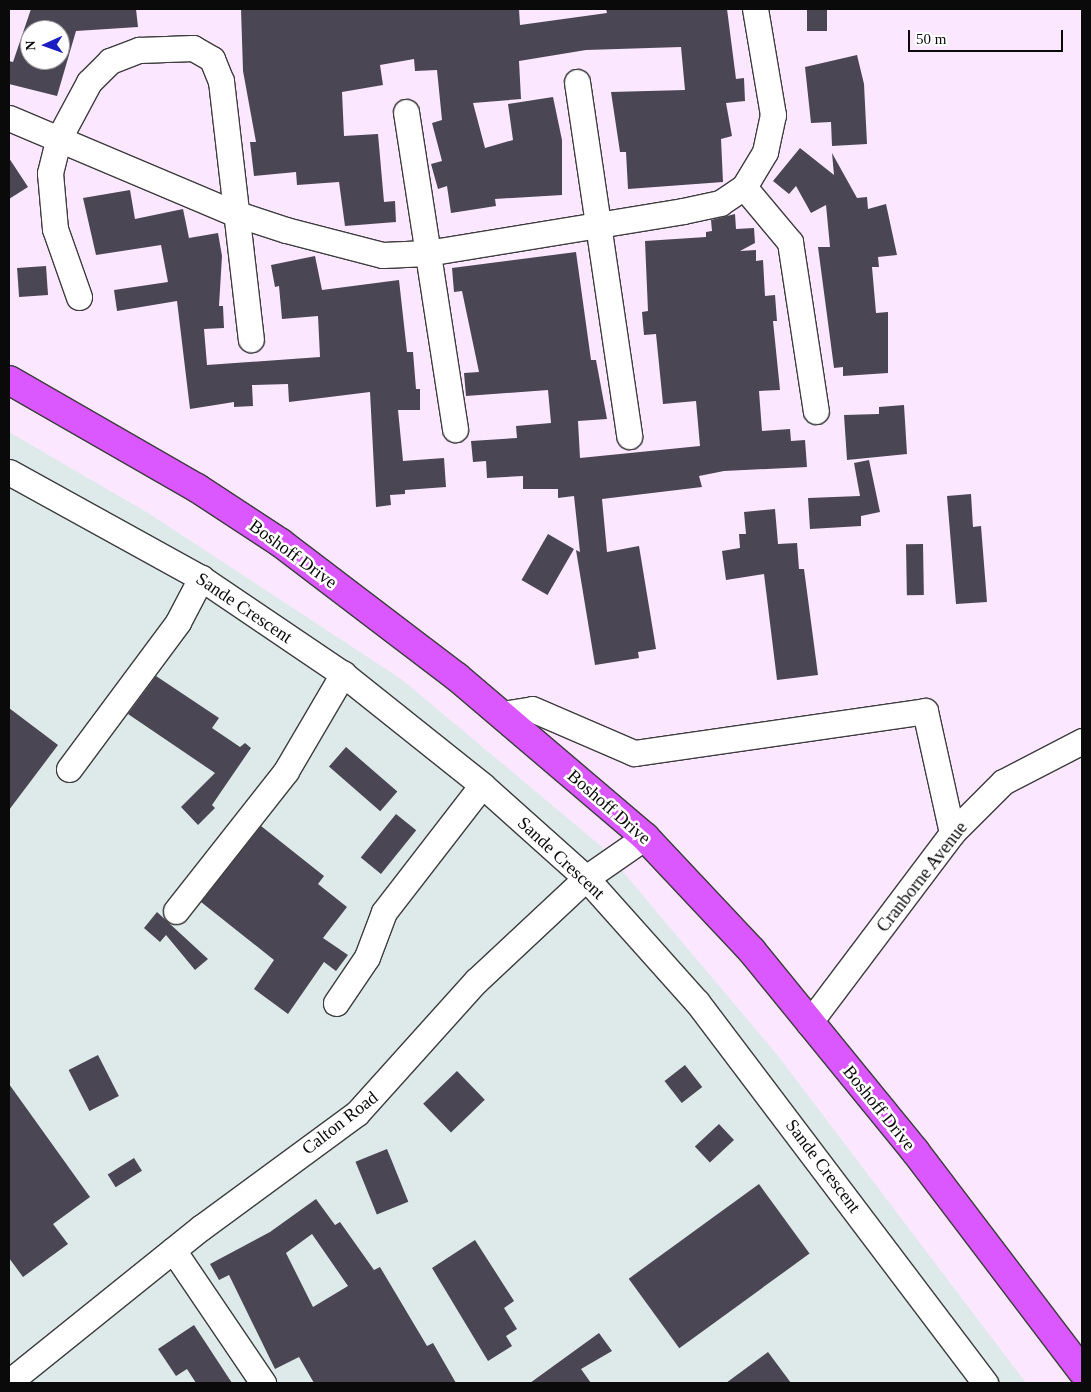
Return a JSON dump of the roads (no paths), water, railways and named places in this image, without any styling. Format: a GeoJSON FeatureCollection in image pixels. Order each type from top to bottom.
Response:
{"type":"FeatureCollection","features":[{"type":"Feature","properties":{"kind":"main road","name":"Boshoff Drive"},"geometry":{"type":"LineString","coordinates":[[9,380],[197,488],[281,543],[502,714],[645,837],[752,951],[915,1152],[1082,1371]]}},
{"type":"Feature","properties":{"kind":"street"},"geometry":{"type":"LineString","coordinates":[[9,118],[234,213],[383,255],[427,253],[720,203],[744,187],[765,152],[773,115],[755,9]]}},
{"type":"Feature","properties":{"kind":"street"},"geometry":{"type":"LineString","coordinates":[[79,297],[55,229],[50,173],[59,138],[88,82],[110,61],[139,50],[193,48],[212,59],[221,81],[234,213],[251,338]]}},
{"type":"Feature","properties":{"kind":"street"},"geometry":{"type":"LineString","coordinates":[[577,82],[629,436]]}},
{"type":"Feature","properties":{"kind":"street"},"geometry":{"type":"LineString","coordinates":[[406,112],[455,429]]}},
{"type":"Feature","properties":{"kind":"street"},"geometry":{"type":"LineString","coordinates":[[744,187],[790,242],[816,411]]}},
{"type":"Feature","properties":{"kind":"street","name":"Sande Crescent"},"geometry":{"type":"LineString","coordinates":[[9,472],[201,578],[342,674],[482,785],[586,878],[697,1002],[985,1383]]}},
{"type":"Feature","properties":{"kind":"street"},"geometry":{"type":"LineString","coordinates":[[69,769],[178,622],[201,578]]}},
{"type":"Feature","properties":{"kind":"street"},"geometry":{"type":"LineString","coordinates":[[176,911],[286,771],[342,674]]}},
{"type":"Feature","properties":{"kind":"street"},"geometry":{"type":"LineString","coordinates":[[502,714],[532,709],[634,753],[925,711],[952,834]]}},
{"type":"Feature","properties":{"kind":"street","name":"Cranborne Avenue"},"geometry":{"type":"LineString","coordinates":[[809,1023],[952,834],[1003,782],[1082,741]]}},
{"type":"Feature","properties":{"kind":"street"},"geometry":{"type":"LineString","coordinates":[[336,1003],[367,957],[384,912],[482,785]]}},
{"type":"Feature","properties":{"kind":"street","name":"Calton Road"},"geometry":{"type":"LineString","coordinates":[[9,1382],[173,1250],[378,1094],[476,981],[586,878],[645,837]]}},
{"type":"Feature","properties":{"kind":"street"},"geometry":{"type":"LineString","coordinates":[[173,1250],[263,1383]]}}]}
